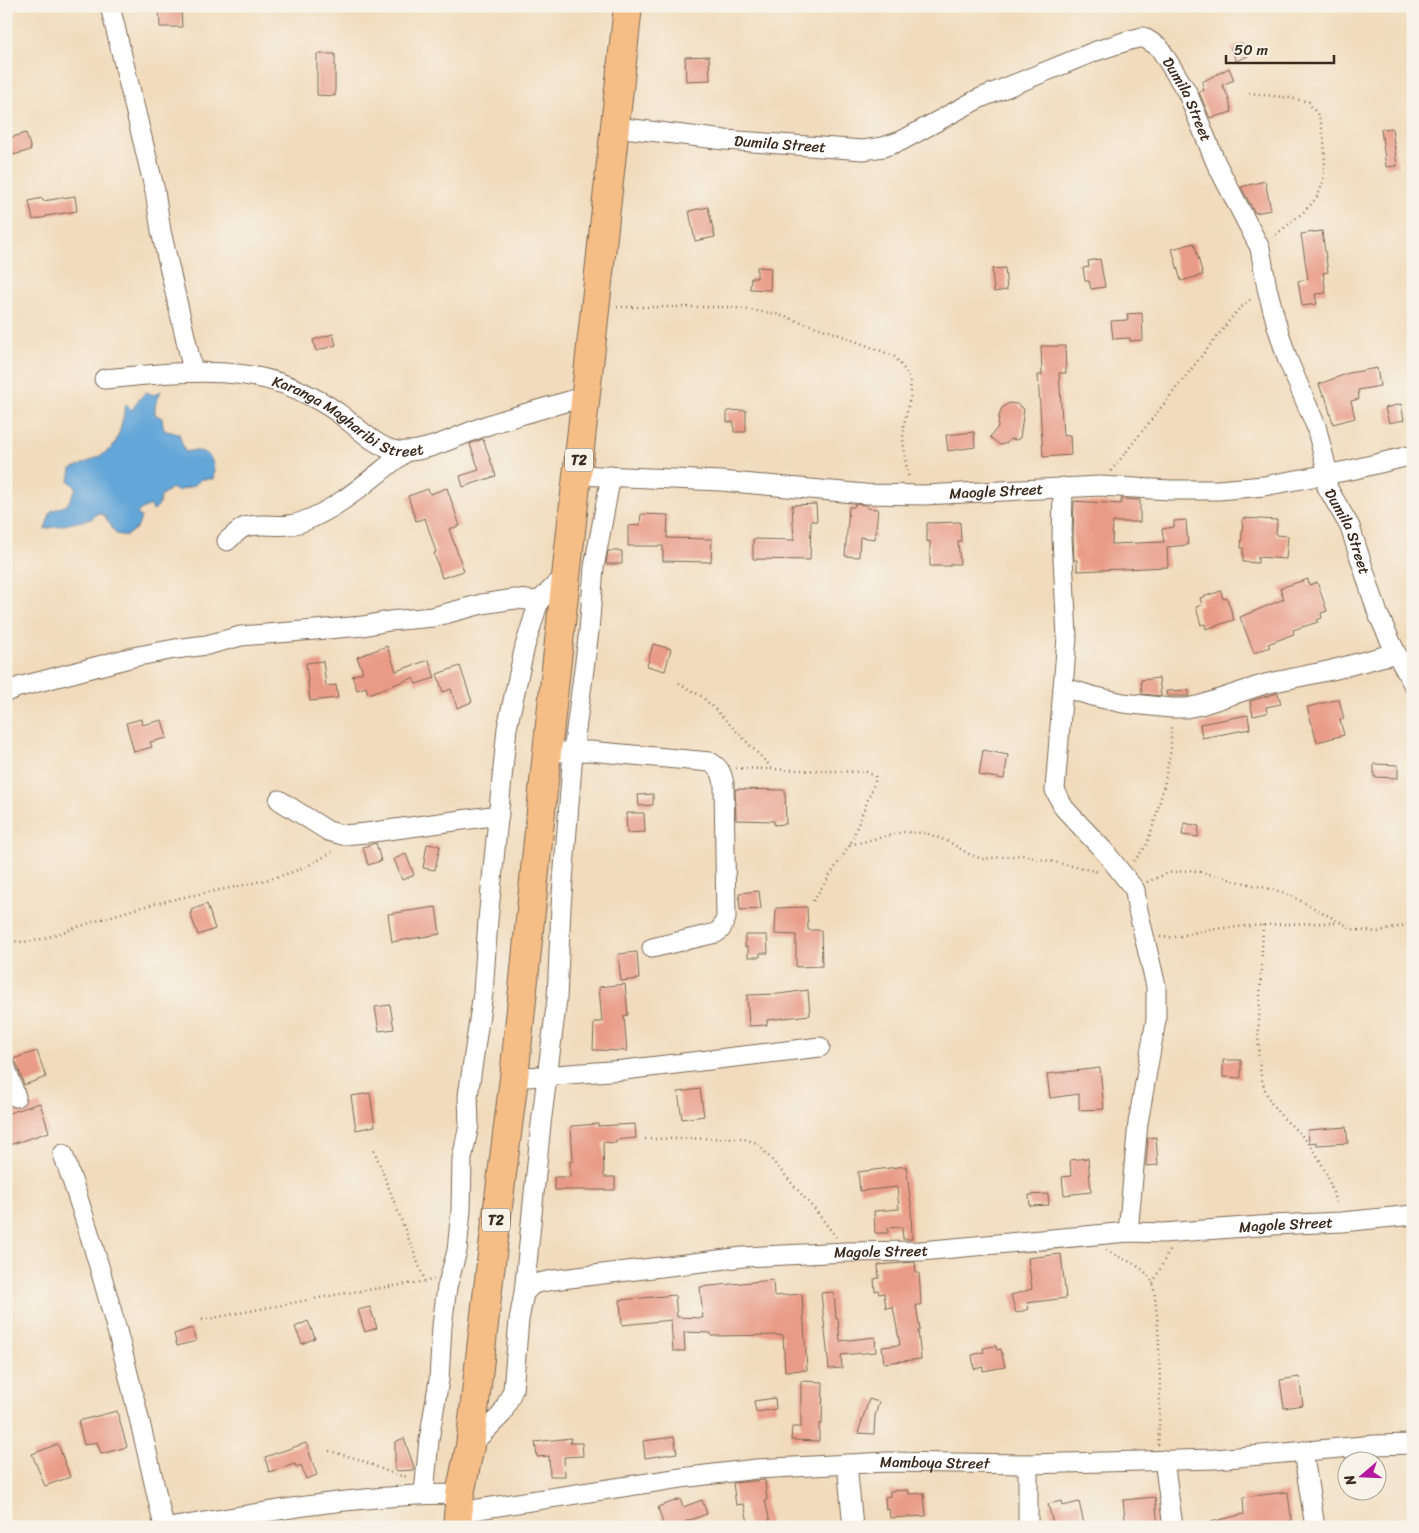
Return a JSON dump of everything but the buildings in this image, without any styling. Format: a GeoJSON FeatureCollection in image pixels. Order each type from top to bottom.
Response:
{"type":"FeatureCollection","features":[{"type":"Feature","properties":{"kind":"highway","name":"T2"},"geometry":{"type":"LineString","coordinates":[[459,1511],[470,1446],[514,1078],[560,752],[567,574],[628,6]]}},
{"type":"Feature","properties":{"kind":"street"},"geometry":{"type":"LineString","coordinates":[[110,6],[155,191],[161,231],[192,371]]}},
{"type":"Feature","properties":{"kind":"street","name":"Dumila Street"},"geometry":{"type":"LineString","coordinates":[[616,126],[725,140],[863,150],[883,147],[901,141],[978,99],[1096,51],[1143,37],[1159,47],[1187,92],[1216,163],[1260,248],[1267,288],[1287,358],[1316,426],[1328,474],[1327,488],[1350,527],[1375,605],[1396,653],[1413,684]]}},
{"type":"Feature","properties":{"kind":"street","name":"Karanga Magharibi Street"},"geometry":{"type":"LineString","coordinates":[[104,379],[192,371],[248,376],[287,384],[312,396],[341,415],[369,438],[394,451],[407,452],[487,425],[586,396]]}},
{"type":"Feature","properties":{"kind":"street"},"geometry":{"type":"LineString","coordinates":[[227,541],[243,527],[254,525],[290,526],[315,516],[344,501],[407,452]]}},
{"type":"Feature","properties":{"kind":"street","name":"Maogle Street"},"geometry":{"type":"LineString","coordinates":[[577,475],[721,481],[865,494],[913,494],[1100,486],[1171,490],[1218,490],[1264,486],[1351,470],[1413,455]]}},
{"type":"Feature","properties":{"kind":"street"},"geometry":{"type":"LineString","coordinates":[[470,1446],[502,1414],[513,1390],[518,1320],[524,1293],[557,999],[561,907],[560,752],[588,631],[594,567],[611,476]]}},
{"type":"Feature","properties":{"kind":"street"},"geometry":{"type":"LineString","coordinates":[[1063,487],[1063,547],[1067,637],[1055,790],[1064,808],[1127,880],[1144,936],[1156,986],[1156,1020],[1138,1123],[1128,1232]]}},
{"type":"Feature","properties":{"kind":"street"},"geometry":{"type":"LineString","coordinates":[[424,1487],[439,1380],[442,1326],[447,1288],[457,1250],[461,1210],[462,1159],[469,1125],[468,1096],[483,992],[488,920],[508,728],[524,646],[539,601],[567,574]]}},
{"type":"Feature","properties":{"kind":"street"},"geometry":{"type":"LineString","coordinates":[[6,692],[18,687],[134,657],[208,645],[241,636],[363,626],[389,621],[432,617],[482,604],[515,599],[539,601]]}},
{"type":"Feature","properties":{"kind":"street"},"geometry":{"type":"LineString","coordinates":[[1063,687],[1123,703],[1186,708],[1266,684],[1332,670],[1396,653]]}},
{"type":"Feature","properties":{"kind":"street"},"geometry":{"type":"LineString","coordinates":[[560,752],[589,751],[710,762],[719,768],[724,784],[726,918],[721,929],[716,933],[652,948]]}},
{"type":"Feature","properties":{"kind":"street"},"geometry":{"type":"LineString","coordinates":[[279,800],[328,831],[343,835],[499,815]]}},
{"type":"Feature","properties":{"kind":"street"},"geometry":{"type":"LineString","coordinates":[[514,1078],[624,1070],[820,1047]]}},
{"type":"Feature","properties":{"kind":"street"},"geometry":{"type":"LineString","coordinates":[[6,1068],[16,1097]]}},
{"type":"Feature","properties":{"kind":"street"},"geometry":{"type":"LineString","coordinates":[[63,1154],[85,1218],[119,1342],[164,1527]]}},
{"type":"Feature","properties":{"kind":"street","name":"Magole Street"},"geometry":{"type":"LineString","coordinates":[[524,1293],[533,1284],[553,1280],[743,1257],[921,1251],[1128,1232],[1180,1232],[1342,1222],[1413,1215]]}},
{"type":"Feature","properties":{"kind":"street","name":"Mamboya Street"},"geometry":{"type":"LineString","coordinates":[[174,1527],[424,1487],[459,1511],[681,1478],[756,1470],[886,1462],[1028,1464],[1215,1458],[1413,1444]]}},
{"type":"Feature","properties":{"kind":"street"},"geometry":{"type":"LineString","coordinates":[[1303,1451],[1315,1527]]}},
{"type":"Feature","properties":{"kind":"street"},"geometry":{"type":"LineString","coordinates":[[1161,1460],[1173,1527]]}},
{"type":"Feature","properties":{"kind":"street"},"geometry":{"type":"LineString","coordinates":[[847,1464],[853,1527]]}},
{"type":"Feature","properties":{"kind":"street"},"geometry":{"type":"LineString","coordinates":[[1028,1464],[1028,1527]]}},
{"type":"Feature","properties":{"kind":"path"},"geometry":{"type":"LineString","coordinates":[[1249,94],[1309,102],[1318,115],[1323,134],[1323,177],[1318,195],[1299,215],[1260,248]]}},
{"type":"Feature","properties":{"kind":"path"},"geometry":{"type":"LineString","coordinates":[[1100,486],[1237,311],[1267,288]]}},
{"type":"Feature","properties":{"kind":"path"},"geometry":{"type":"LineString","coordinates":[[595,307],[730,307],[776,314],[829,331],[894,356],[905,370],[910,381],[911,394],[904,424],[903,438],[906,464],[913,494]]}},
{"type":"Feature","properties":{"kind":"path"},"geometry":{"type":"LineString","coordinates":[[679,684],[701,696],[773,769]]}},
{"type":"Feature","properties":{"kind":"path"},"geometry":{"type":"LineString","coordinates":[[1127,880],[1135,860],[1146,846],[1156,817],[1171,749],[1171,708]]}},
{"type":"Feature","properties":{"kind":"path"},"geometry":{"type":"LineString","coordinates":[[719,768],[866,772],[875,776],[876,779],[871,794],[850,845],[813,901]]}},
{"type":"Feature","properties":{"kind":"path"},"geometry":{"type":"LineString","coordinates":[[850,845],[903,832],[926,833],[949,842],[969,854],[982,859],[1022,856],[1127,880],[1152,879],[1168,873],[1192,870],[1286,893],[1356,930],[1380,932],[1413,923]]}},
{"type":"Feature","properties":{"kind":"path"},"geometry":{"type":"LineString","coordinates":[[6,938],[22,942],[51,936],[112,915],[284,875],[324,857],[355,834]]}},
{"type":"Feature","properties":{"kind":"path"},"geometry":{"type":"LineString","coordinates":[[1144,936],[1166,938],[1206,930],[1263,925],[1340,923]]}},
{"type":"Feature","properties":{"kind":"path"},"geometry":{"type":"LineString","coordinates":[[1263,925],[1259,1027],[1260,1069],[1263,1086],[1269,1100],[1277,1111],[1304,1138],[1318,1157],[1332,1188],[1342,1222]]}},
{"type":"Feature","properties":{"kind":"path"},"geometry":{"type":"LineString","coordinates":[[645,1139],[741,1138],[757,1144],[816,1211],[847,1252]]}},
{"type":"Feature","properties":{"kind":"path"},"geometry":{"type":"LineString","coordinates":[[374,1150],[425,1281]]}},
{"type":"Feature","properties":{"kind":"path"},"geometry":{"type":"LineString","coordinates":[[1153,1283],[1162,1262],[1180,1232]]}},
{"type":"Feature","properties":{"kind":"path"},"geometry":{"type":"LineString","coordinates":[[1084,1236],[1114,1255],[1140,1267],[1153,1283],[1159,1362],[1161,1460]]}},
{"type":"Feature","properties":{"kind":"path"},"geometry":{"type":"LineString","coordinates":[[202,1320],[340,1294],[450,1277]]}},
{"type":"Feature","properties":{"kind":"path"},"geometry":{"type":"LineString","coordinates":[[329,1451],[358,1459],[424,1487]]}},
{"type":"Feature","properties":{"kind":"water"},"geometry":{"type":"Polygon","coordinates":[[[161,391],[155,406],[155,414],[162,418],[164,430],[179,434],[185,452],[202,452],[212,460],[213,479],[201,479],[195,485],[177,491],[171,488],[161,496],[159,505],[153,511],[151,505],[140,510],[137,514],[141,517],[138,527],[126,536],[116,534],[104,515],[98,513],[91,519],[45,529],[51,511],[67,505],[76,488],[69,481],[71,469],[99,456],[113,446],[119,432],[126,404],[132,410],[146,392],[154,395],[161,391]]]}}]}
